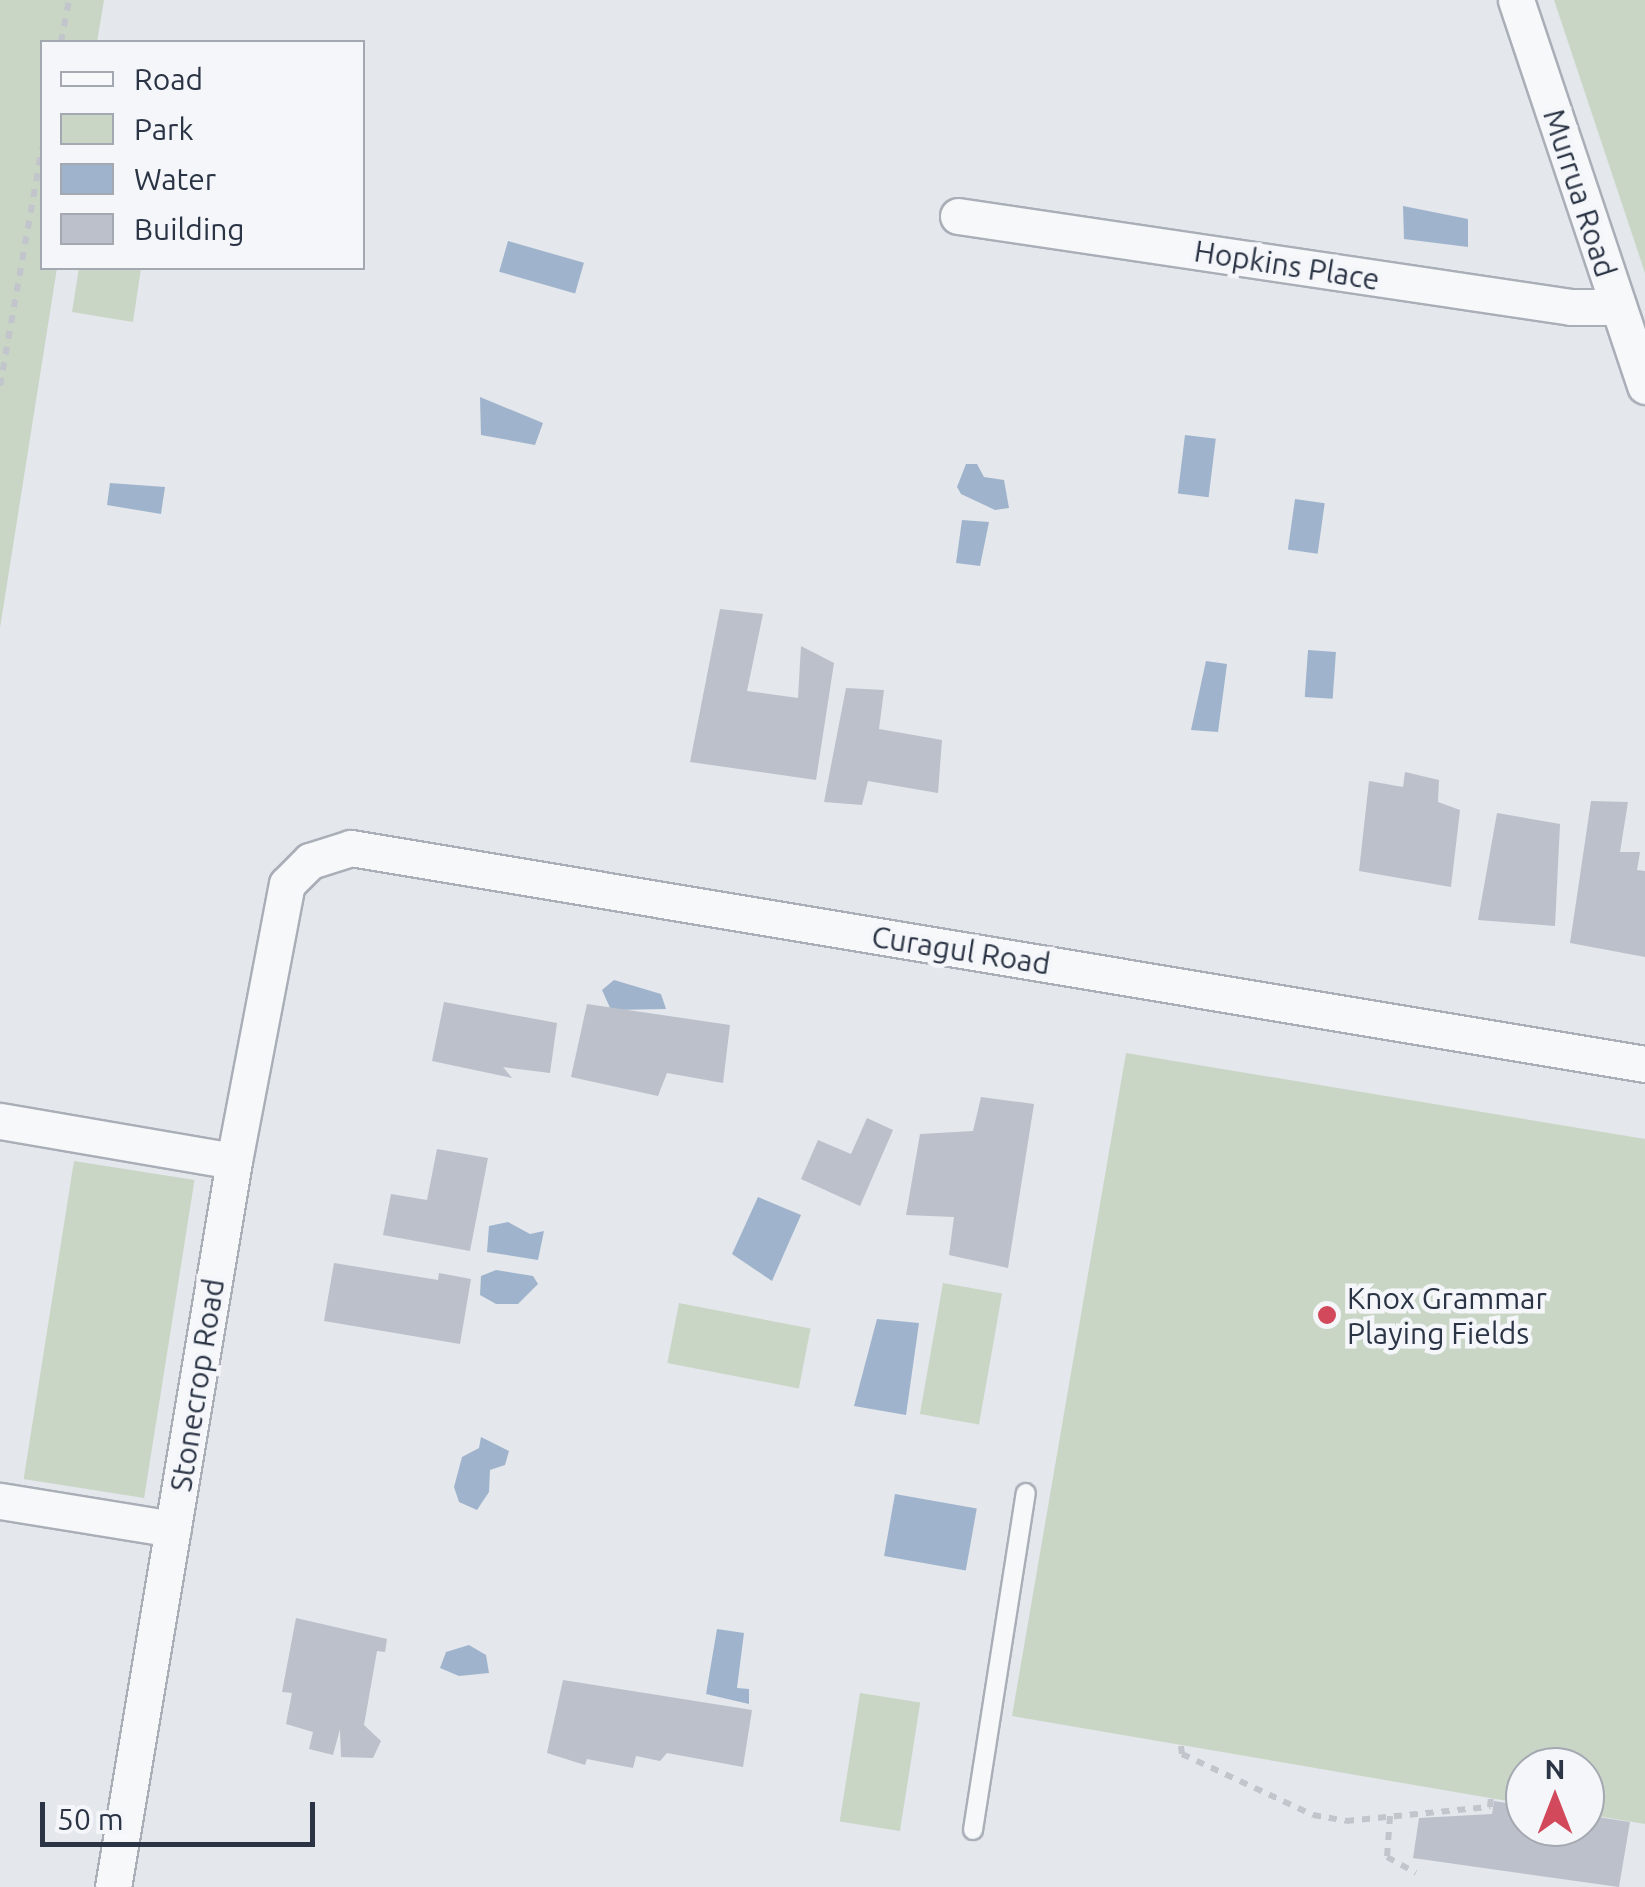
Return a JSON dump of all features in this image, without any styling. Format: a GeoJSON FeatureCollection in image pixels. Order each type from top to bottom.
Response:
{"type":"FeatureCollection","features":[{"type":"Feature","properties":{"kind":"street","name":"Murrua Road"},"geometry":{"type":"LineString","coordinates":[[1516,0],[1645,386]]}},
{"type":"Feature","properties":{"kind":"street","name":"Hopkins Place"},"geometry":{"type":"LineString","coordinates":[[958,216],[1571,308],[1618,308]]}},
{"type":"Feature","properties":{"kind":"street","name":"Curagul Road"},"geometry":{"type":"LineString","coordinates":[[287,884],[310,861],[351,848],[1645,1064]]}},
{"type":"Feature","properties":{"kind":"street","name":"Stonecrop Road"},"geometry":{"type":"LineString","coordinates":[[113,1887],[234,1161],[287,884]]}},
{"type":"Feature","properties":{"kind":"street"},"geometry":{"type":"LineString","coordinates":[[0,1121],[234,1161]]}},
{"type":"Feature","properties":{"kind":"street"},"geometry":{"type":"LineString","coordinates":[[0,1501],[172,1529]]}},
{"type":"Feature","properties":{"kind":"lane"},"geometry":{"type":"LineString","coordinates":[[972,1830],[1026,1493]]}},
{"type":"Feature","properties":{"kind":"path"},"geometry":{"type":"LineString","coordinates":[[62,40],[69,0]]}},
{"type":"Feature","properties":{"kind":"path"},"geometry":{"type":"LineString","coordinates":[[0,386],[40,159]]}},
{"type":"Feature","properties":{"kind":"path"},"geometry":{"type":"LineString","coordinates":[[1181,1746],[1182,1754],[1313,1815],[1346,1821],[1490,1807],[1492,1798]]}},
{"type":"Feature","properties":{"kind":"path"},"geometry":{"type":"LineString","coordinates":[[1390,1816],[1386,1857],[1416,1872]]}},
{"type":"Feature","properties":{"kind":"green space"},"geometry":{"type":"Polygon","coordinates":[[[0,0],[104,0],[97,40],[40,40],[40,270],[57,270],[0,628],[0,0]]]}},
{"type":"Feature","properties":{"kind":"green space"},"geometry":{"type":"Polygon","coordinates":[[[1554,0],[1645,0],[1645,273],[1554,0]]]}},
{"type":"Feature","properties":{"kind":"green space"},"geometry":{"type":"Polygon","coordinates":[[[79,270],[141,270],[133,322],[72,312],[79,270]]]}},
{"type":"Feature","properties":{"kind":"green space","name":"Knox Grammar Playing Fields"},"geometry":{"type":"Polygon","coordinates":[[[1126,1053],[1645,1139],[1645,1824],[1605,1817],[1605,1747],[1505,1747],[1505,1801],[1012,1716],[1126,1053]]]}},
{"type":"Feature","properties":{"kind":"green space"},"geometry":{"type":"Polygon","coordinates":[[[74,1161],[194,1180],[144,1498],[24,1479],[74,1161]]]}},
{"type":"Feature","properties":{"kind":"green space"},"geometry":{"type":"Polygon","coordinates":[[[943,1283],[1002,1293],[979,1424],[920,1414],[943,1283]]]}},
{"type":"Feature","properties":{"kind":"green space"},"geometry":{"type":"Polygon","coordinates":[[[679,1303],[811,1329],[799,1388],[667,1363],[679,1303]]]}},
{"type":"Feature","properties":{"kind":"green space"},"geometry":{"type":"Polygon","coordinates":[[[860,1693],[920,1703],[900,1831],[840,1821],[860,1693]]]}},
{"type":"Feature","properties":{"kind":"water"},"geometry":{"type":"Polygon","coordinates":[[[1403,206],[1468,219],[1468,247],[1404,239],[1403,206]]]}},
{"type":"Feature","properties":{"kind":"water"},"geometry":{"type":"Polygon","coordinates":[[[508,241],[584,263],[575,294],[499,272],[508,241]]]}},
{"type":"Feature","properties":{"kind":"water"},"geometry":{"type":"Polygon","coordinates":[[[480,397],[543,423],[535,445],[481,435],[480,397]]]}},
{"type":"Feature","properties":{"kind":"water"},"geometry":{"type":"Polygon","coordinates":[[[1185,435],[1216,439],[1209,497],[1178,494],[1185,435]]]}},
{"type":"Feature","properties":{"kind":"water"},"geometry":{"type":"Polygon","coordinates":[[[966,464],[977,464],[984,477],[1004,480],[1009,508],[995,510],[961,494],[957,487],[966,464]]]}},
{"type":"Feature","properties":{"kind":"water"},"geometry":{"type":"Polygon","coordinates":[[[110,483],[165,487],[161,514],[107,505],[110,483]]]}},
{"type":"Feature","properties":{"kind":"water"},"geometry":{"type":"Polygon","coordinates":[[[1295,499],[1325,503],[1318,554],[1288,550],[1295,499]]]}},
{"type":"Feature","properties":{"kind":"water"},"geometry":{"type":"Polygon","coordinates":[[[962,520],[989,522],[980,566],[956,563],[962,520]]]}},
{"type":"Feature","properties":{"kind":"water"},"geometry":{"type":"Polygon","coordinates":[[[1308,650],[1336,652],[1333,699],[1305,697],[1308,650]]]}},
{"type":"Feature","properties":{"kind":"water"},"geometry":{"type":"Polygon","coordinates":[[[1206,661],[1227,664],[1218,732],[1191,730],[1206,661]]]}},
{"type":"Feature","properties":{"kind":"water"},"geometry":{"type":"Polygon","coordinates":[[[614,980],[661,994],[666,1009],[611,1010],[602,990],[614,980]]]}},
{"type":"Feature","properties":{"kind":"water"},"geometry":{"type":"Polygon","coordinates":[[[758,1197],[801,1215],[772,1281],[732,1254],[758,1197]]]}},
{"type":"Feature","properties":{"kind":"water"},"geometry":{"type":"Polygon","coordinates":[[[508,1222],[530,1234],[544,1231],[538,1260],[487,1252],[489,1226],[508,1222]]]}},
{"type":"Feature","properties":{"kind":"water"},"geometry":{"type":"Polygon","coordinates":[[[496,1270],[533,1276],[538,1284],[518,1304],[496,1304],[480,1295],[481,1276],[496,1270]]]}},
{"type":"Feature","properties":{"kind":"water"},"geometry":{"type":"Polygon","coordinates":[[[877,1319],[919,1323],[906,1415],[854,1406],[877,1319]]]}},
{"type":"Feature","properties":{"kind":"water"},"geometry":{"type":"Polygon","coordinates":[[[481,1437],[509,1451],[505,1465],[490,1470],[489,1492],[477,1510],[459,1502],[454,1487],[462,1457],[479,1448],[481,1437]]]}},
{"type":"Feature","properties":{"kind":"water"},"geometry":{"type":"Polygon","coordinates":[[[895,1494],[977,1508],[966,1570],[884,1556],[895,1494]]]}},
{"type":"Feature","properties":{"kind":"water"},"geometry":{"type":"Polygon","coordinates":[[[717,1629],[744,1633],[737,1688],[749,1689],[749,1704],[706,1694],[717,1629]]]}},
{"type":"Feature","properties":{"kind":"water"},"geometry":{"type":"Polygon","coordinates":[[[469,1645],[486,1655],[489,1673],[459,1676],[440,1668],[446,1652],[469,1645]]]}},
{"type":"Feature","properties":{"kind":"building"},"geometry":{"type":"Polygon","coordinates":[[[720,609],[763,614],[747,691],[798,698],[801,646],[834,663],[816,780],[690,762],[720,609]]]}},
{"type":"Feature","properties":{"kind":"building"},"geometry":{"type":"Polygon","coordinates":[[[846,688],[884,690],[879,729],[942,740],[938,793],[868,781],[862,805],[824,802],[846,688]]]}},
{"type":"Feature","properties":{"kind":"building"},"geometry":{"type":"Polygon","coordinates":[[[1405,772],[1439,780],[1438,802],[1460,810],[1451,887],[1359,871],[1369,781],[1403,787],[1405,772]]]}},
{"type":"Feature","properties":{"kind":"building"},"geometry":{"type":"Polygon","coordinates":[[[1591,801],[1628,802],[1620,852],[1640,852],[1637,870],[1645,871],[1645,957],[1570,943],[1591,801]]]}},
{"type":"Feature","properties":{"kind":"building"},"geometry":{"type":"Polygon","coordinates":[[[1497,813],[1560,824],[1555,926],[1478,920],[1497,813]]]}},
{"type":"Feature","properties":{"kind":"building"},"geometry":{"type":"Polygon","coordinates":[[[444,1002],[557,1023],[550,1073],[503,1067],[512,1078],[432,1061],[444,1002]]]}},
{"type":"Feature","properties":{"kind":"building"},"geometry":{"type":"Polygon","coordinates":[[[587,1004],[730,1025],[723,1083],[667,1073],[658,1096],[571,1077],[587,1004]]]}},
{"type":"Feature","properties":{"kind":"building"},"geometry":{"type":"Polygon","coordinates":[[[981,1097],[1034,1104],[1008,1268],[949,1255],[954,1217],[906,1215],[920,1134],[973,1131],[981,1097]]]}},
{"type":"Feature","properties":{"kind":"building"},"geometry":{"type":"Polygon","coordinates":[[[867,1118],[893,1130],[860,1206],[801,1179],[818,1140],[851,1154],[867,1118]]]}},
{"type":"Feature","properties":{"kind":"building"},"geometry":{"type":"Polygon","coordinates":[[[437,1149],[488,1158],[470,1251],[383,1235],[391,1194],[427,1200],[437,1149]]]}},
{"type":"Feature","properties":{"kind":"building"},"geometry":{"type":"Polygon","coordinates":[[[334,1263],[438,1280],[439,1273],[471,1279],[460,1344],[324,1321],[334,1263]]]}},
{"type":"Feature","properties":{"kind":"building"},"geometry":{"type":"Polygon","coordinates":[[[296,1618],[387,1639],[385,1652],[377,1651],[364,1725],[381,1741],[373,1758],[341,1757],[340,1729],[333,1755],[309,1749],[313,1732],[286,1724],[292,1693],[282,1692],[296,1618]]]}},
{"type":"Feature","properties":{"kind":"building"},"geometry":{"type":"Polygon","coordinates":[[[563,1680],[752,1710],[743,1767],[667,1753],[660,1761],[636,1756],[633,1768],[587,1759],[585,1765],[547,1753],[563,1680]]]}},
{"type":"Feature","properties":{"kind":"building"},"geometry":{"type":"Polygon","coordinates":[[[1494,1801],[1505,1803],[1505,1847],[1605,1847],[1605,1818],[1630,1822],[1619,1887],[1413,1858],[1419,1818],[1492,1814],[1494,1801]]]}},
{"type":"Feature","properties":{"kind":"place","name":"Knox Grammar Playing Fields"},"geometry":{"type":"Point","coordinates":[1327,1315]}}]}
